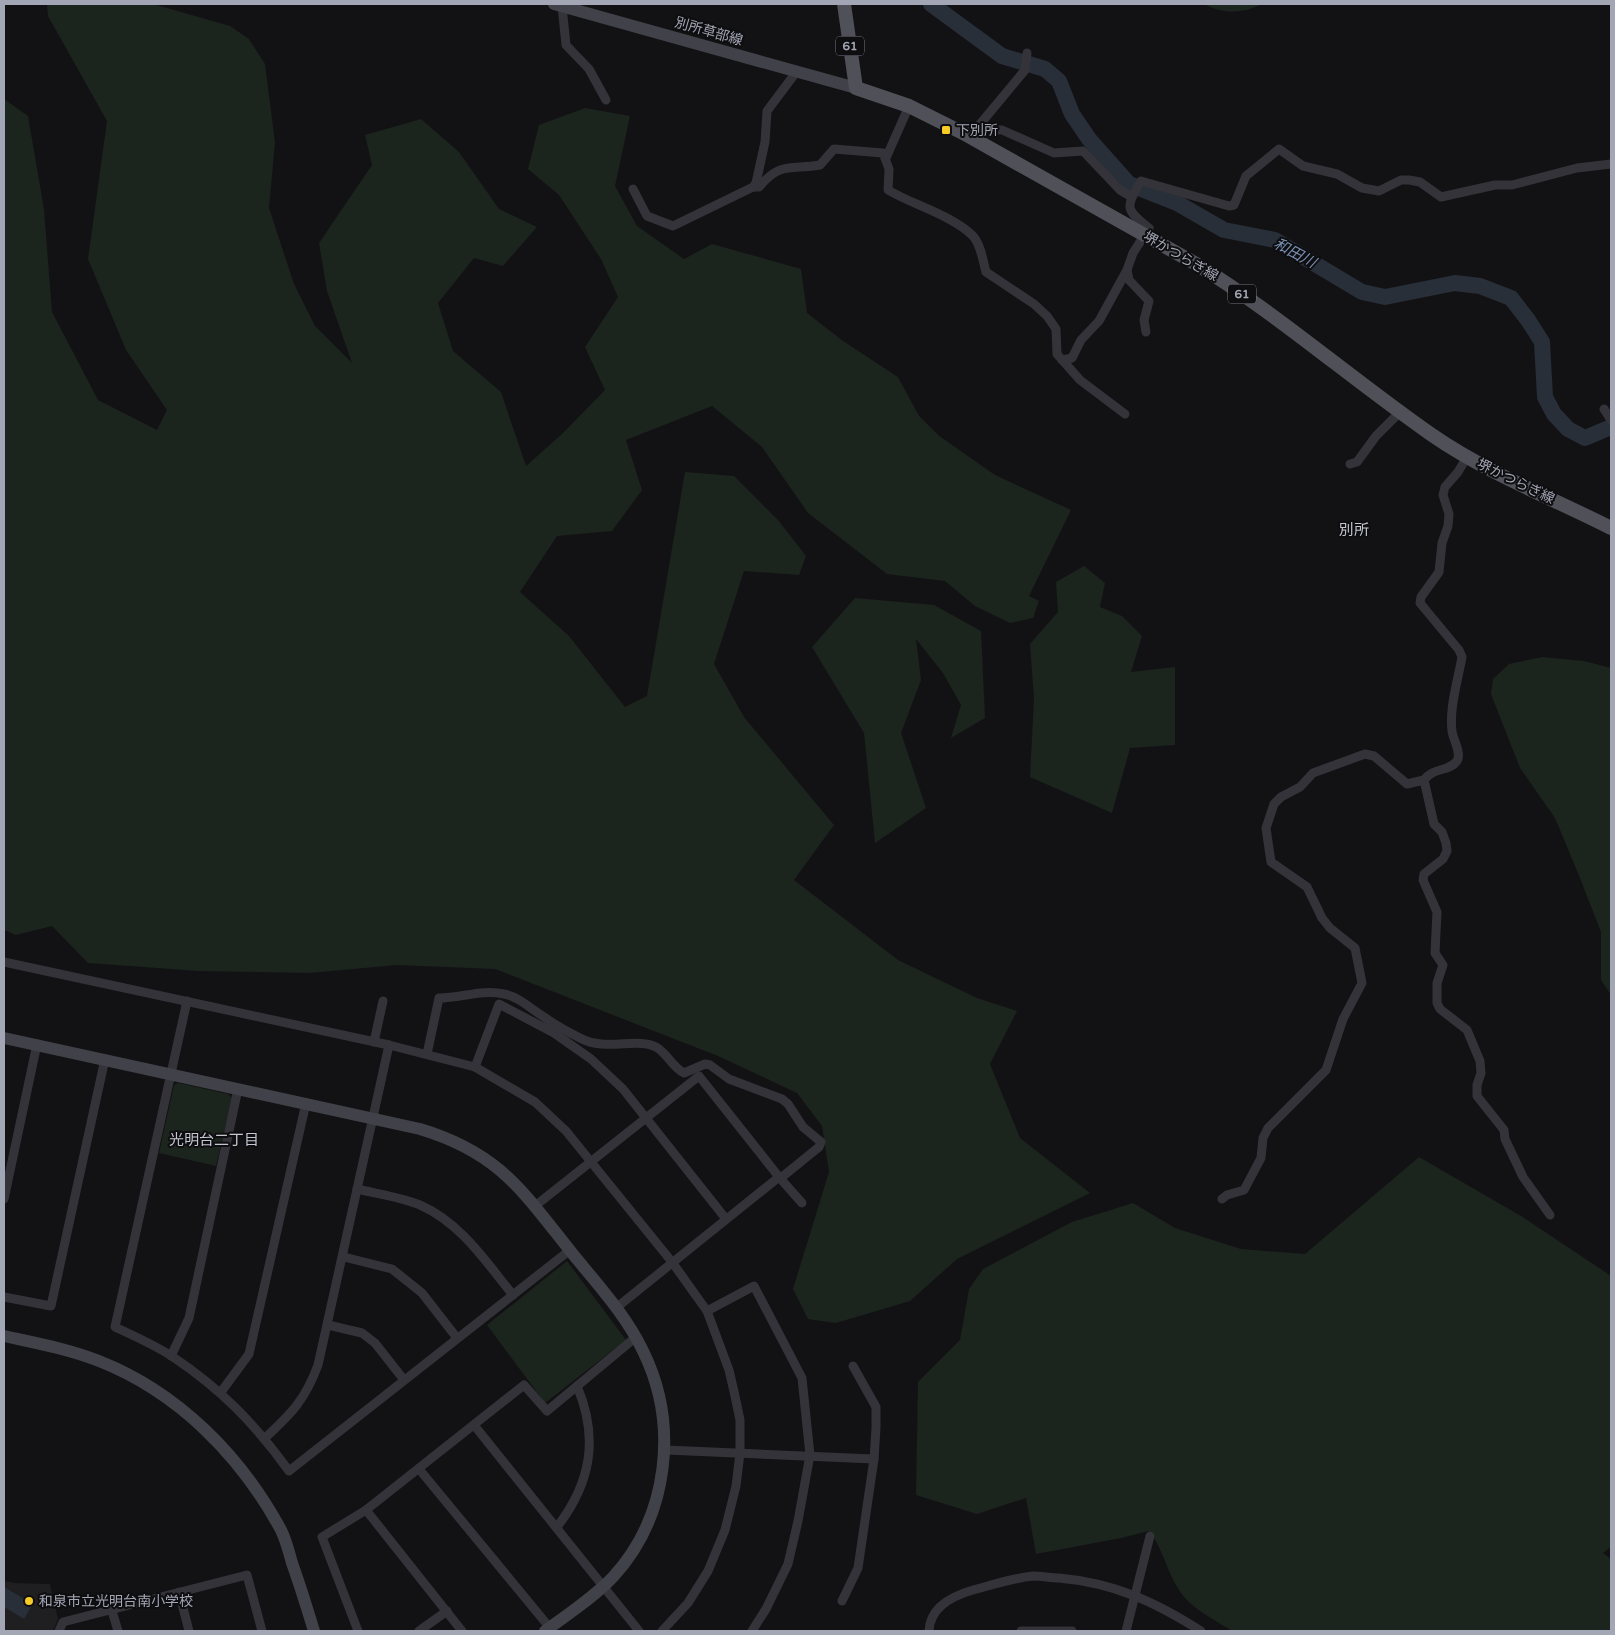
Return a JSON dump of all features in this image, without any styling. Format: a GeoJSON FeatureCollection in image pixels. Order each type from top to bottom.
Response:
{"type":"FeatureCollection","features":[{"type":"Feature","properties":{"kind":"main road","name":"61"},"geometry":{"type":"LineString","coordinates":[[844,4],[856,88]]}},
{"type":"Feature","properties":{"kind":"main road","name":"堺かつらぎ線"},"geometry":{"type":"LineString","coordinates":[[856,88],[909,106],[969,131],[1234,287],[1432,435],[1467,457],[1611,528]]}},
{"type":"Feature","properties":{"kind":"street","name":"別所草部線"},"geometry":{"type":"LineString","coordinates":[[558,5],[856,88]]}},
{"type":"Feature","properties":{"kind":"street"},"geometry":{"type":"LineString","coordinates":[[558,5],[566,45],[589,70],[606,100]]}},
{"type":"Feature","properties":{"kind":"street"},"geometry":{"type":"LineString","coordinates":[[969,131],[1025,70],[1027,52]]}},
{"type":"Feature","properties":{"kind":"street"},"geometry":{"type":"LineString","coordinates":[[633,188],[646,216],[673,226],[753,186],[756,183],[764,142],[767,111],[797,71]]}},
{"type":"Feature","properties":{"kind":"street"},"geometry":{"type":"LineString","coordinates":[[886,158],[909,106]]}},
{"type":"Feature","properties":{"kind":"street"},"geometry":{"type":"LineString","coordinates":[[969,131],[1002,130],[1054,152],[1083,151],[1120,190],[1132,197]]}},
{"type":"Feature","properties":{"kind":"street"},"geometry":{"type":"LineString","coordinates":[[753,186],[759,187],[769,175],[779,169],[797,165],[820,165],[834,149],[883,153],[889,170],[888,190],[907,202],[930,209],[973,236],[978,244],[986,272],[1034,304],[1053,323],[1056,329],[1057,354],[1080,380],[1125,414]]}},
{"type":"Feature","properties":{"kind":"street"},"geometry":{"type":"LineString","coordinates":[[1062,360],[1072,358],[1081,340],[1099,321],[1127,270],[1133,253],[1146,235],[1149,228],[1131,214],[1130,209],[1132,197],[1141,181],[1229,206],[1234,205],[1246,176],[1279,149],[1303,166],[1337,174],[1362,188],[1379,191],[1401,180],[1409,180],[1420,182],[1441,197],[1495,185],[1512,185],[1577,168],[1611,164]]}},
{"type":"Feature","properties":{"kind":"street"},"geometry":{"type":"LineString","coordinates":[[1127,270],[1129,280],[1149,301],[1144,320],[1146,332]]}},
{"type":"Feature","properties":{"kind":"street"},"geometry":{"type":"LineString","coordinates":[[1604,409],[1611,420]]}},
{"type":"Feature","properties":{"kind":"street"},"geometry":{"type":"LineString","coordinates":[[1350,464],[1357,462],[1376,436],[1401,411]]}},
{"type":"Feature","properties":{"kind":"street"},"geometry":{"type":"LineString","coordinates":[[1222,1199],[1227,1195],[1244,1190],[1262,1158],[1263,1138],[1268,1128],[1326,1070],[1343,1019],[1362,983],[1355,948],[1326,923],[1307,887],[1271,862],[1266,828],[1274,804],[1281,797],[1300,787],[1313,773],[1365,754],[1374,756],[1407,784],[1424,780],[1428,775],[1437,770],[1451,767],[1457,761],[1459,755],[1452,731],[1452,717],[1462,657],[1459,650],[1420,603],[1421,597],[1439,572],[1441,564],[1442,543],[1448,526],[1449,514],[1443,495],[1445,487],[1458,472],[1467,457]]}},
{"type":"Feature","properties":{"kind":"street"},"geometry":{"type":"LineString","coordinates":[[1424,780],[1434,824],[1442,832],[1447,851],[1443,859],[1424,874],[1423,880],[1438,920],[1435,953],[1443,965],[1443,969],[1437,983],[1437,1003],[1440,1010],[1467,1030],[1480,1061],[1481,1073],[1476,1085],[1477,1096],[1504,1130],[1505,1139],[1523,1177],[1550,1215]]}},
{"type":"Feature","properties":{"kind":"street"},"geometry":{"type":"LineString","coordinates":[[4,962],[389,1045],[475,1067],[535,1102],[566,1130],[672,1262],[707,1311],[729,1370],[740,1420],[740,1453],[736,1486],[725,1530],[708,1571],[688,1602],[662,1631]]}},
{"type":"Feature","properties":{"kind":"street"},"geometry":{"type":"LineString","coordinates":[[427,1054],[440,998],[456,998],[478,993],[494,992],[507,994],[581,1039],[612,1046],[646,1044],[657,1047],[677,1070],[684,1073],[705,1064],[710,1065],[729,1079],[782,1099],[788,1104],[803,1127],[820,1142],[819,1146],[782,1177],[779,1176],[616,1308]]}},
{"type":"Feature","properties":{"kind":"street"},"geometry":{"type":"LineString","coordinates":[[187,1001],[115,1326],[172,1356],[221,1392],[265,1438],[289,1471],[570,1250]]}},
{"type":"Feature","properties":{"kind":"street"},"geometry":{"type":"LineString","coordinates":[[374,1042],[384,1002]]}},
{"type":"Feature","properties":{"kind":"street"},"geometry":{"type":"LineString","coordinates":[[475,1067],[499,1004],[554,1033],[591,1059],[623,1089],[644,1118],[726,1219]]}},
{"type":"Feature","properties":{"kind":"street"},"geometry":{"type":"LineString","coordinates":[[4,1038],[420,1129],[461,1143],[505,1174],[534,1206],[616,1308],[636,1337],[650,1365],[660,1397],[666,1450],[658,1493],[647,1526],[629,1556],[602,1587],[548,1630],[419,1469]]}},
{"type":"Feature","properties":{"kind":"street"},"geometry":{"type":"LineString","coordinates":[[4,1198],[36,1044]]}},
{"type":"Feature","properties":{"kind":"street"},"geometry":{"type":"LineString","coordinates":[[265,1438],[294,1411],[310,1388],[344,1257],[389,1045]]}},
{"type":"Feature","properties":{"kind":"street"},"geometry":{"type":"LineString","coordinates":[[4,1297],[51,1306],[105,1059]]}},
{"type":"Feature","properties":{"kind":"street"},"geometry":{"type":"LineString","coordinates":[[534,1206],[699,1076],[802,1203]]}},
{"type":"Feature","properties":{"kind":"street"},"geometry":{"type":"LineString","coordinates":[[172,1356],[190,1318],[238,1089]]}},
{"type":"Feature","properties":{"kind":"street"},"geometry":{"type":"LineString","coordinates":[[221,1392],[249,1354],[306,1103]]}},
{"type":"Feature","properties":{"kind":"street"},"geometry":{"type":"LineString","coordinates":[[357,1189],[406,1200],[432,1211],[458,1230],[513,1295]]}},
{"type":"Feature","properties":{"kind":"street"},"geometry":{"type":"LineString","coordinates":[[344,1257],[392,1269],[400,1274],[422,1293],[457,1338]]}},
{"type":"Feature","properties":{"kind":"street"},"geometry":{"type":"LineString","coordinates":[[707,1311],[754,1286],[802,1378],[810,1455],[798,1521],[788,1564],[766,1609],[752,1631]]}},
{"type":"Feature","properties":{"kind":"street"},"geometry":{"type":"LineString","coordinates":[[328,1324],[362,1333],[375,1343],[404,1380]]}},
{"type":"Feature","properties":{"kind":"street"},"geometry":{"type":"LineString","coordinates":[[4,1336],[52,1347],[99,1361],[139,1380],[180,1408],[207,1431],[228,1452],[247,1477],[282,1532],[314,1631]]}},
{"type":"Feature","properties":{"kind":"street"},"geometry":{"type":"LineString","coordinates":[[358,1631],[322,1537],[366,1510],[524,1385],[547,1411],[636,1337]]}},
{"type":"Feature","properties":{"kind":"street"},"geometry":{"type":"LineString","coordinates":[[842,1601],[858,1568],[874,1459],[876,1407],[853,1366]]}},
{"type":"Feature","properties":{"kind":"street"},"geometry":{"type":"LineString","coordinates":[[557,1527],[580,1491],[589,1454],[590,1436],[586,1408],[577,1386]]}},
{"type":"Feature","properties":{"kind":"street"},"geometry":{"type":"LineString","coordinates":[[474,1425],[639,1631]]}},
{"type":"Feature","properties":{"kind":"street"},"geometry":{"type":"LineString","coordinates":[[666,1450],[874,1459]]}},
{"type":"Feature","properties":{"kind":"street"},"geometry":{"type":"LineString","coordinates":[[366,1510],[462,1631]]}},
{"type":"Feature","properties":{"kind":"street"},"geometry":{"type":"LineString","coordinates":[[1126,1631],[1150,1536]]}},
{"type":"Feature","properties":{"kind":"street"},"geometry":{"type":"LineString","coordinates":[[59,1631],[63,1622],[247,1575],[262,1631]]}},
{"type":"Feature","properties":{"kind":"street"},"geometry":{"type":"LineString","coordinates":[[929,1631],[938,1608],[957,1595],[1034,1576],[1105,1584],[1135,1594],[1173,1613],[1201,1631]]}},
{"type":"Feature","properties":{"kind":"street"},"geometry":{"type":"LineString","coordinates":[[178,1592],[189,1631]]}},
{"type":"Feature","properties":{"kind":"street"},"geometry":{"type":"LineString","coordinates":[[112,1611],[118,1631]]}},
{"type":"Feature","properties":{"kind":"street"},"geometry":{"type":"LineString","coordinates":[[419,1631],[448,1611]]}},
{"type":"Feature","properties":{"kind":"street"},"geometry":{"type":"LineString","coordinates":[[1022,1631],[1072,1631]]}},
{"type":"Feature","properties":{"kind":"shaded area"},"geometry":{"type":"Polygon","coordinates":[[[47,4],[153,4],[230,26],[249,39],[265,64],[275,143],[269,208],[294,284],[315,326],[352,363],[327,291],[319,243],[372,165],[365,135],[421,119],[459,152],[499,209],[537,227],[503,266],[474,258],[438,303],[453,351],[501,392],[526,466],[562,434],[605,390],[585,347],[618,297],[601,259],[559,195],[528,169],[539,125],[585,108],[630,116],[615,186],[637,226],[684,259],[712,244],[801,269],[807,313],[843,341],[898,377],[919,416],[938,435],[995,475],[1071,510],[1029,596],[1039,601],[1033,618],[1010,623],[975,606],[945,581],[887,574],[808,513],[762,447],[712,406],[626,440],[642,490],[612,531],[557,536],[520,592],[569,636],[625,707],[647,696],[685,472],[734,476],[778,520],[806,556],[799,575],[744,571],[714,664],[744,717],[834,825],[794,880],[898,960],[977,998],[1017,1011],[990,1064],[1020,1138],[1090,1193],[957,1259],[910,1301],[836,1323],[808,1319],[793,1289],[829,1172],[822,1126],[797,1093],[718,1056],[495,969],[397,965],[310,973],[198,971],[88,963],[52,926],[16,935],[4,930],[4,99],[28,116],[44,209],[52,312],[98,400],[157,430],[167,410],[126,350],[88,259],[107,121],[48,16],[47,4]]]}},
{"type":"Feature","properties":{"kind":"shaded area"},"geometry":{"type":"Polygon","coordinates":[[[1204,4],[1262,4],[1247,10],[1233,12],[1218,10],[1204,4]]]}},
{"type":"Feature","properties":{"kind":"shaded area"},"geometry":{"type":"Polygon","coordinates":[[[1084,566],[1105,583],[1100,607],[1122,616],[1142,636],[1131,672],[1175,667],[1175,745],[1130,748],[1112,813],[1030,777],[1034,698],[1030,644],[1058,612],[1056,582],[1084,566]]]}},
{"type":"Feature","properties":{"kind":"shaded area"},"geometry":{"type":"Polygon","coordinates":[[[855,598],[934,605],[981,631],[985,718],[951,738],[961,705],[943,673],[916,639],[921,680],[901,733],[926,808],[875,843],[864,733],[812,647],[855,598]]]}},
{"type":"Feature","properties":{"kind":"shaded area"},"geometry":{"type":"Polygon","coordinates":[[[1542,657],[1584,661],[1611,668],[1611,995],[1601,980],[1601,932],[1580,878],[1555,818],[1520,768],[1491,694],[1493,679],[1509,664],[1542,657]]]}},
{"type":"Feature","properties":{"kind":"shaded area"},"geometry":{"type":"Polygon","coordinates":[[[178,1083],[228,1094],[232,1098],[216,1166],[159,1153],[174,1085],[178,1083]]]}},
{"type":"Feature","properties":{"kind":"shaded area"},"geometry":{"type":"Polygon","coordinates":[[[1419,1157],[1521,1216],[1611,1276],[1611,1547],[1603,1553],[1611,1559],[1611,1631],[1232,1631],[1203,1613],[1184,1597],[1149,1531],[1036,1554],[1026,1498],[977,1514],[916,1495],[918,1382],[960,1340],[969,1289],[983,1269],[1072,1222],[1133,1203],[1175,1228],[1241,1249],[1305,1254],[1419,1157]]]}},
{"type":"Feature","properties":{"kind":"shaded area"},"geometry":{"type":"Polygon","coordinates":[[[567,1261],[626,1340],[545,1403],[487,1325],[567,1261]]]}},
{"type":"Feature","properties":{"kind":"shaded area","name":"和泉市立光明台南小学校"},"geometry":{"type":"Polygon","coordinates":[[[4,1581],[50,1584],[58,1619],[53,1631],[4,1631],[4,1581]]]}},
{"type":"Feature","properties":{"kind":"shaded area"},"geometry":{"type":"Polygon","coordinates":[[[4,1587],[33,1604],[24,1619],[4,1607],[4,1587]]]}},
{"type":"Feature","properties":{"kind":"waterway","name":"和田川"},"geometry":{"type":"LineString","coordinates":[[931,4],[1002,56],[1045,69],[1059,81],[1072,114],[1089,139],[1129,184],[1177,203],[1224,230],[1275,240],[1362,292],[1385,297],[1455,283],[1480,286],[1511,298],[1542,342],[1545,397],[1554,414],[1568,429],[1585,438],[1611,427]]}},
{"type":"Feature","properties":{"kind":"place","name":"下別所"},"geometry":{"type":"Point","coordinates":[946,130]}},
{"type":"Feature","properties":{"kind":"place","name":"和泉市立光明台南小学校"},"geometry":{"type":"Point","coordinates":[29,1601]}},
{"type":"Feature","properties":{"kind":"district","name":"別所"},"geometry":{"type":"Point","coordinates":[1354,530]}},
{"type":"Feature","properties":{"kind":"district","name":"光明台二丁目"},"geometry":{"type":"Point","coordinates":[214,1140]}}]}
